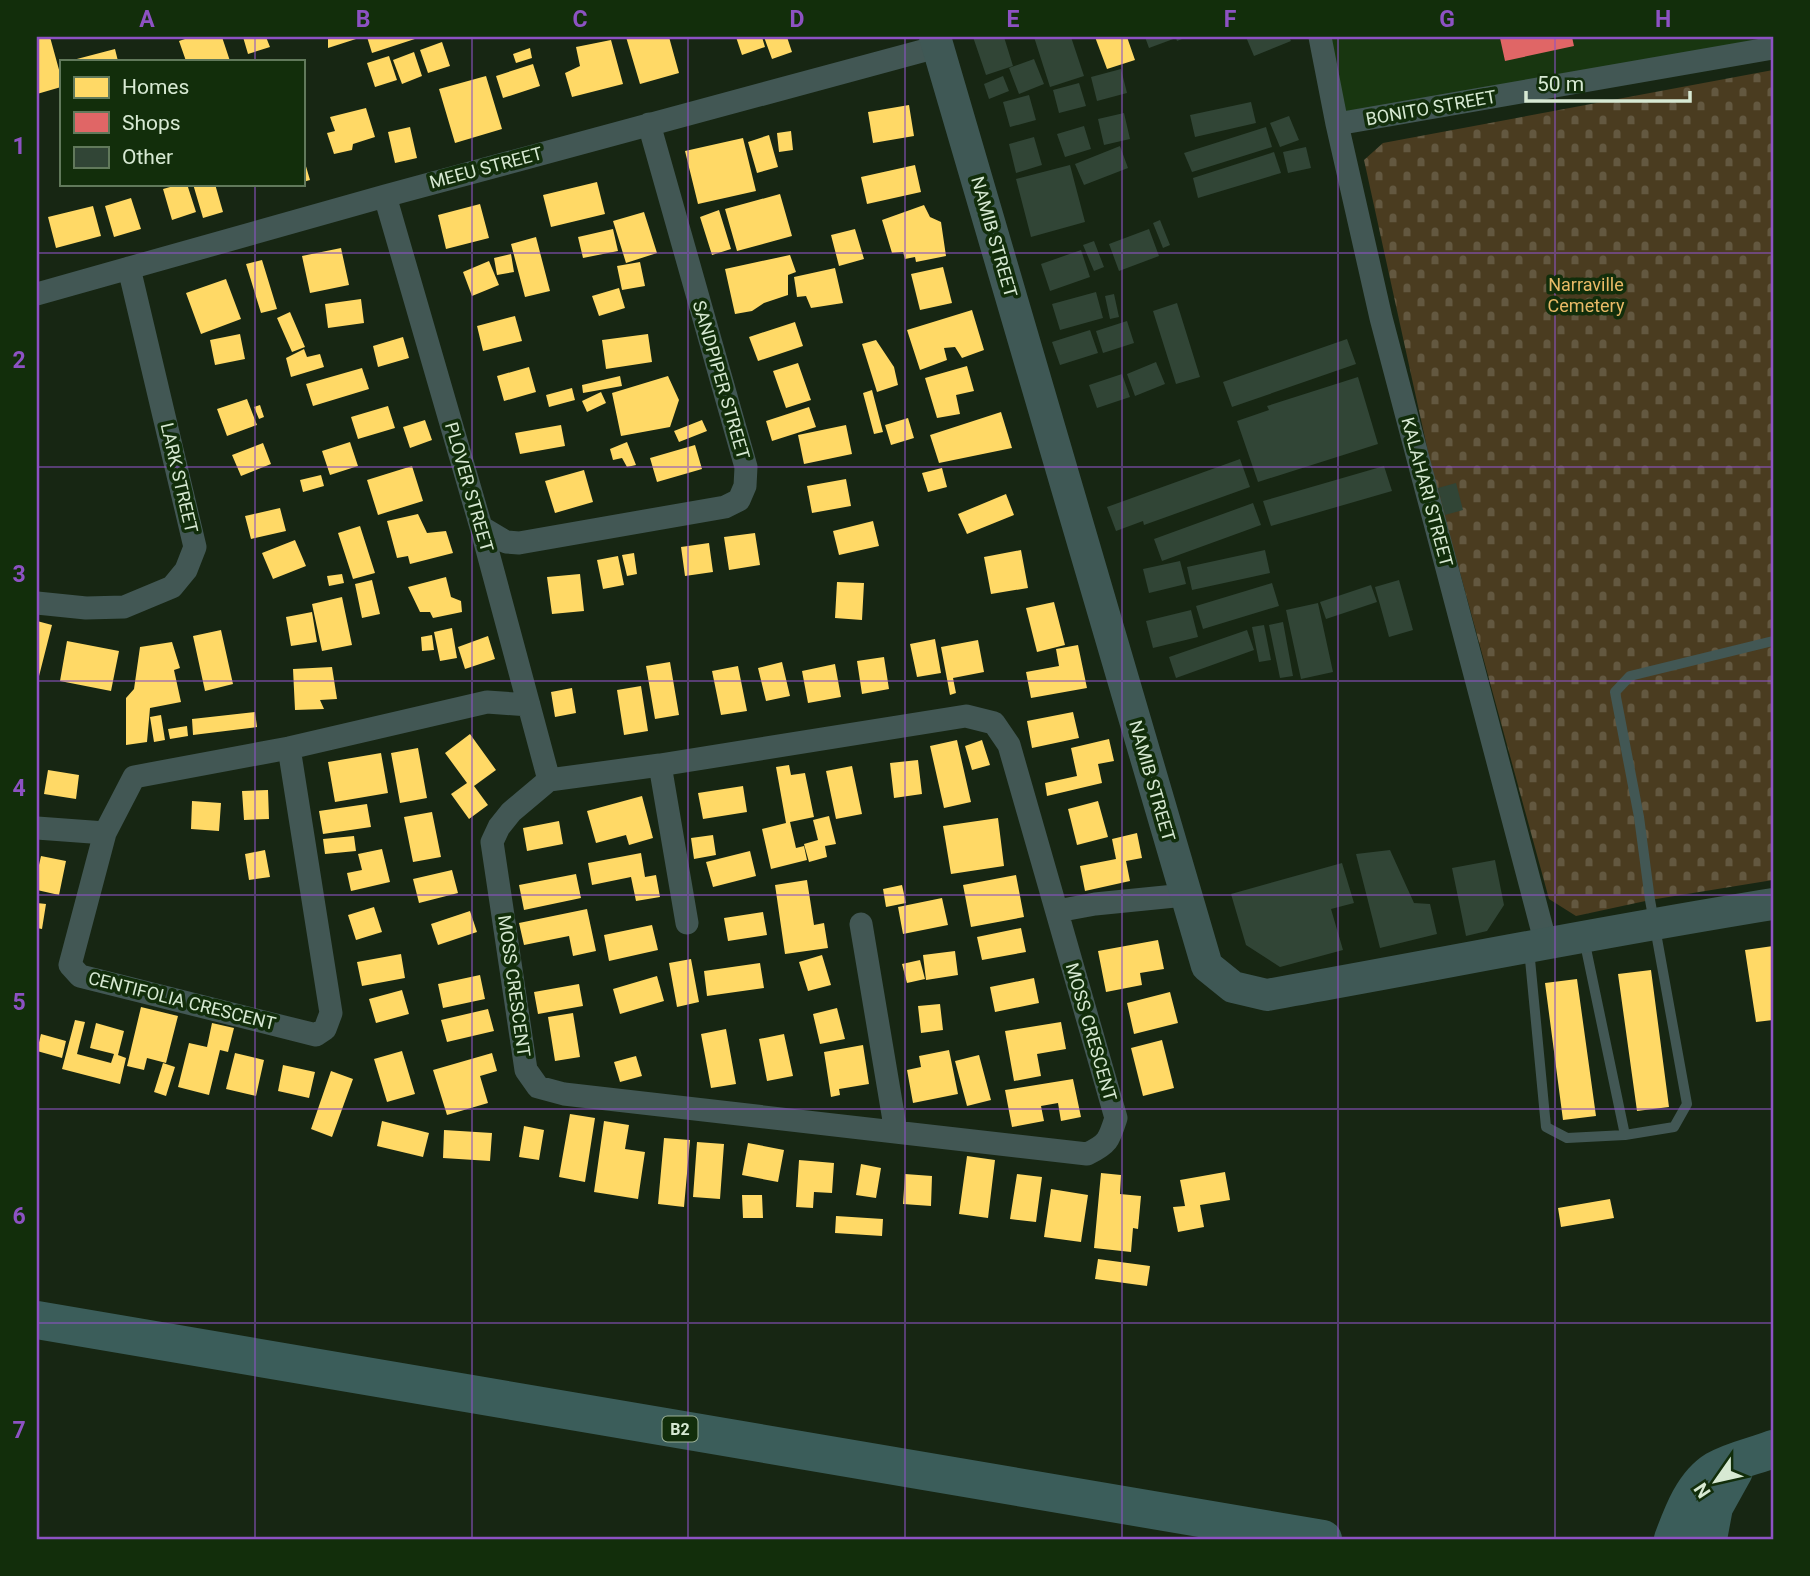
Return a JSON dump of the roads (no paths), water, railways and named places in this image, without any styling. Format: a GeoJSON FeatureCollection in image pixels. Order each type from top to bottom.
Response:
{"type":"FeatureCollection","features":[{"type":"Feature","properties":{"kind":"highway","name":"B2"},"geometry":{"type":"LineString","coordinates":[[37,1320],[1323,1539]]}},
{"type":"Feature","properties":{"kind":"highway","name":"B2"},"geometry":{"type":"LineString","coordinates":[[37,1333],[1234,1539]]}},
{"type":"Feature","properties":{"kind":"highway"},"geometry":{"type":"LineString","coordinates":[[1673,1539],[1688,1504],[1700,1485],[1715,1471],[1757,1455]]}},
{"type":"Feature","properties":{"kind":"highway"},"geometry":{"type":"LineString","coordinates":[[1690,1539],[1708,1497],[1757,1455]]}},
{"type":"Feature","properties":{"kind":"highway"},"geometry":{"type":"LineString","coordinates":[[1708,1539],[1714,1507],[1757,1455]]}},
{"type":"Feature","properties":{"kind":"street","name":"KALAHARI STREET"},"geometry":{"type":"LineString","coordinates":[[1320,37],[1336,124],[1381,318],[1537,945]]}},
{"type":"Feature","properties":{"kind":"street","name":"MEEU STREET"},"geometry":{"type":"LineString","coordinates":[[37,294],[936,42]]}},
{"type":"Feature","properties":{"kind":"street","name":"NAMIB STREET"},"geometry":{"type":"LineString","coordinates":[[936,42],[1207,966],[1233,987],[1267,995],[1655,923],[1773,904]]}},
{"type":"Feature","properties":{"kind":"street","name":"BONITO STREET"},"geometry":{"type":"LineString","coordinates":[[1336,124],[1773,48]]}},
{"type":"Feature","properties":{"kind":"street","name":"SANDPIPER STREET"},"geometry":{"type":"LineString","coordinates":[[481,527],[506,542],[519,543],[725,507],[739,500],[745,486],[746,467],[649,124]]}},
{"type":"Feature","properties":{"kind":"street","name":"PLOVER STREET"},"geometry":{"type":"LineString","coordinates":[[385,196],[481,527],[550,780]]}},
{"type":"Feature","properties":{"kind":"street","name":"LARK STREET"},"geometry":{"type":"LineString","coordinates":[[37,603],[86,608],[124,607],[172,587],[186,570],[195,547],[129,268]]}},
{"type":"Feature","properties":{"kind":"street","name":"CENTIFOLIA CRESCENT"},"geometry":{"type":"LineString","coordinates":[[289,748],[331,1013],[325,1029],[316,1035],[80,976],[71,965],[105,833],[134,777],[289,748],[487,702],[530,705]]}},
{"type":"Feature","properties":{"kind":"street","name":"MOSS CRESCENT"},"geometry":{"type":"LineString","coordinates":[[966,716],[994,723],[1009,745],[1116,1118],[1104,1146],[1087,1154],[564,1094],[538,1087],[526,1070],[492,842],[511,813],[550,780],[660,765],[966,716]]}},
{"type":"Feature","properties":{"kind":"street"},"geometry":{"type":"LineString","coordinates":[[660,765],[687,923]]}},
{"type":"Feature","properties":{"kind":"street"},"geometry":{"type":"LineString","coordinates":[[37,828],[105,833]]}},
{"type":"Feature","properties":{"kind":"street"},"geometry":{"type":"LineString","coordinates":[[1057,911],[1095,904],[1185,895]]}},
{"type":"Feature","properties":{"kind":"street"},"geometry":{"type":"LineString","coordinates":[[861,924],[896,1132]]}},
{"type":"Feature","properties":{"kind":"lane"},"geometry":{"type":"LineString","coordinates":[[1537,945],[1546,1127],[1567,1138],[1625,1135],[1674,1127],[1687,1104],[1639,817],[1615,692],[1630,677],[1773,641]]}},
{"type":"Feature","properties":{"kind":"lane"},"geometry":{"type":"LineString","coordinates":[[1584,938],[1625,1135]]}},
{"type":"Feature","properties":{"kind":"park label","name":"Narraville Cemetery"},"geometry":{"type":"Point","coordinates":[1586,295]}}]}
